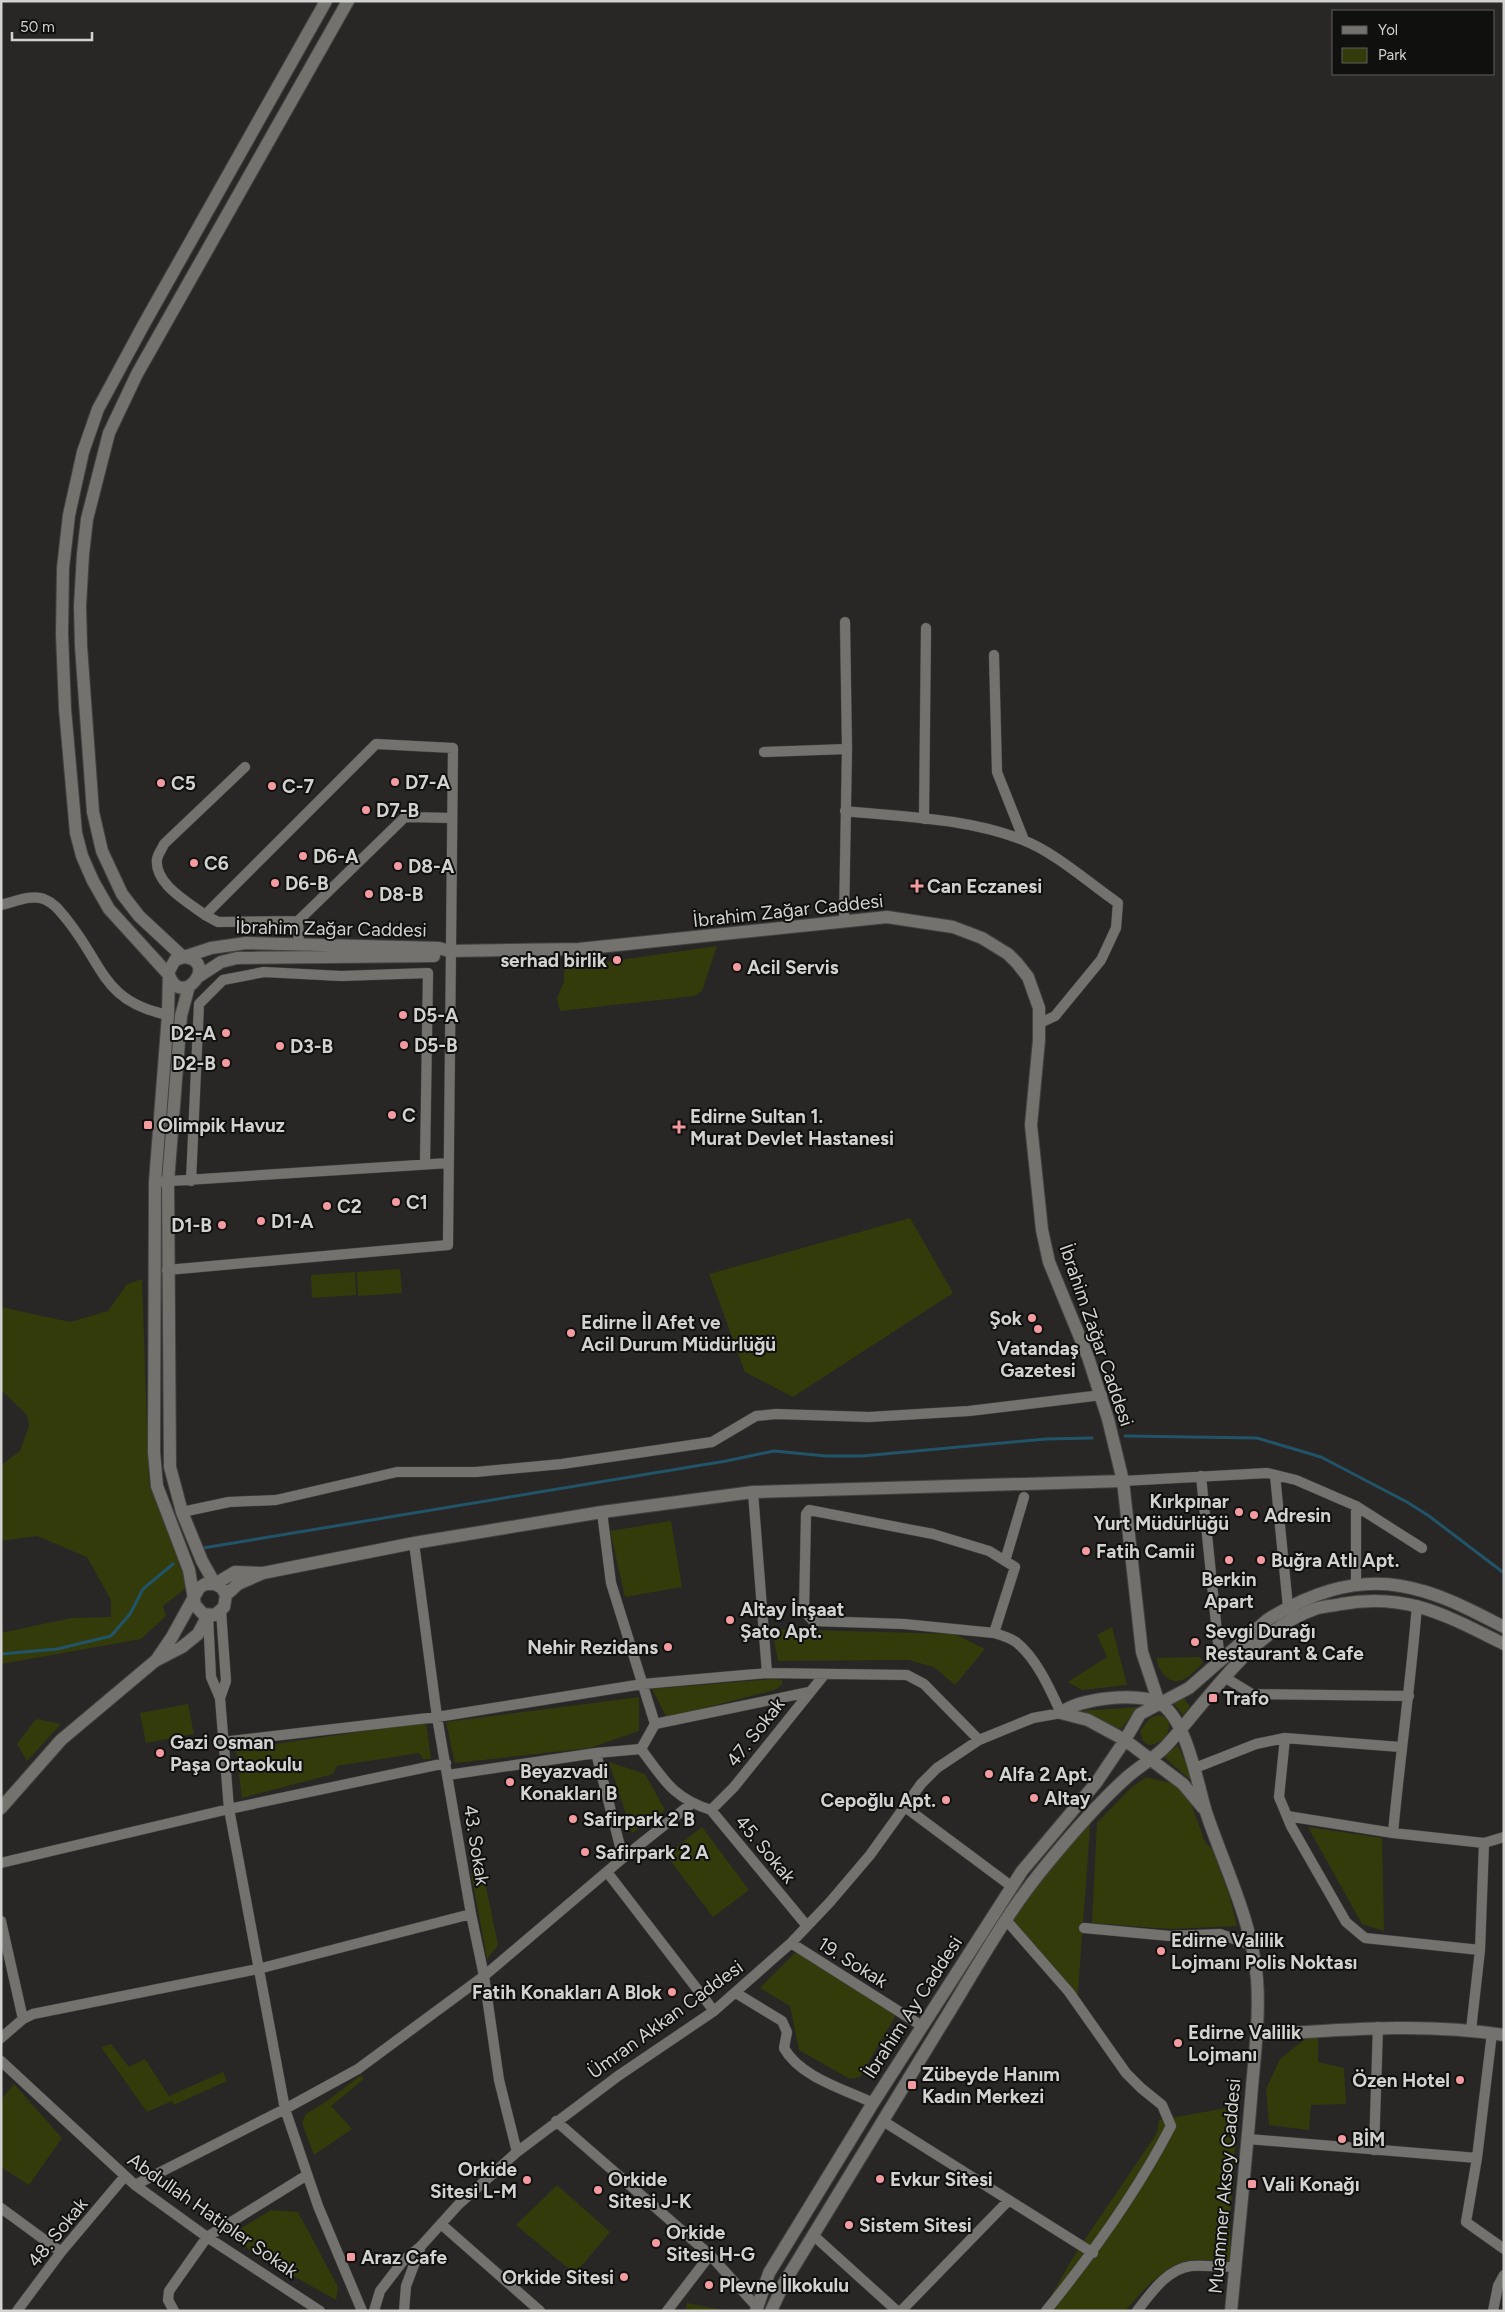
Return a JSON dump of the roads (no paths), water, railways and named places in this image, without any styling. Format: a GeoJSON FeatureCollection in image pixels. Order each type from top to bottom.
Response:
{"type":"FeatureCollection","features":[{"type":"Feature","properties":{"kind":"main road"},"geometry":{"type":"LineString","coordinates":[[189,986],[178,986],[171,980],[169,975],[109,909],[90,873],[76,833],[62,634],[63,568],[70,515],[83,452],[98,410],[144,324],[326,1]]}},
{"type":"Feature","properties":{"kind":"main road"},"geometry":{"type":"LineString","coordinates":[[183,957],[139,916],[122,894],[111,873],[97,835],[80,626],[83,554],[87,519],[109,433],[137,374],[348,1]]}},
{"type":"Feature","properties":{"kind":"main road","name":"İbrahim Zağar Caddesi"},"geometry":{"type":"LineString","coordinates":[[183,957],[211,948],[232,944],[439,948],[449,951],[579,950],[844,920],[887,917],[953,927],[982,938],[1008,954],[1028,977],[1034,992],[1040,1023],[1032,1125],[1042,1230],[1049,1262],[1102,1395],[1123,1481],[1142,1652],[1159,1703]]}},
{"type":"Feature","properties":{"kind":"main road","name":"İbrahim Zağar Caddesi"},"geometry":{"type":"LineString","coordinates":[[198,977],[221,962],[237,958],[441,956],[449,951]]}},
{"type":"Feature","properties":{"kind":"main road"},"geometry":{"type":"LineString","coordinates":[[183,957],[190,958],[196,963],[198,977],[189,986],[181,1016],[168,1182],[167,1270],[171,1416],[170,1466],[182,1512],[202,1561],[216,1584],[222,1588],[226,1595],[226,1603],[221,1611],[215,1615],[208,1615],[198,1609],[189,1570],[157,1486],[154,1452],[155,1182],[168,1015],[169,968],[173,962],[183,957]]}},
{"type":"Feature","properties":{"kind":"main road"},"geometry":{"type":"LineString","coordinates":[[226,1595],[238,1584],[263,1573],[414,1542],[602,1512],[753,1492],[1123,1481]]}},
{"type":"Feature","properties":{"kind":"main road"},"geometry":{"type":"LineString","coordinates":[[155,1661],[172,1637],[202,1585],[216,1584],[235,1572],[263,1573]]}},
{"type":"Feature","properties":{"kind":"main road","name":"İbrahim Ay Caddesi"},"geometry":{"type":"LineString","coordinates":[[757,2309],[769,2274],[873,2103],[1011,1886],[1096,1783],[1140,1714],[1189,1688],[1267,1620],[1288,1607],[1318,1594],[1356,1586],[1401,1585],[1458,1604],[1504,1627]]}},
{"type":"Feature","properties":{"kind":"main road"},"geometry":{"type":"LineString","coordinates":[[1180,1728],[1224,1677],[1284,1624],[1318,1608],[1373,1600],[1392,1600],[1417,1605],[1452,1619],[1504,1644]]}},
{"type":"Feature","properties":{"kind":"main road"},"geometry":{"type":"LineString","coordinates":[[1,1808],[61,1740],[155,1661],[182,1647],[198,1634],[208,1615]]}},
{"type":"Feature","properties":{"kind":"main road"},"geometry":{"type":"LineString","coordinates":[[1061,1713],[1073,1704],[1116,1698],[1159,1703],[1180,1728],[1195,1768],[1206,1811]]}},
{"type":"Feature","properties":{"kind":"main road"},"geometry":{"type":"LineString","coordinates":[[1061,1713],[1088,1720],[1125,1740],[1141,1754],[1152,1758],[1183,1784],[1206,1811]]}},
{"type":"Feature","properties":{"kind":"main road","name":"İbrahim Ay Caddesi"},"geometry":{"type":"LineString","coordinates":[[771,2311],[784,2283],[1006,1920],[1041,1871],[1091,1814],[1124,1780],[1164,1748],[1180,1728]]}},
{"type":"Feature","properties":{"kind":"main road","name":"Muammer Aksoy Caddesi"},"geometry":{"type":"LineString","coordinates":[[1206,1811],[1237,1894],[1251,1945],[1256,1978],[1258,2035],[1232,2311]]}},
{"type":"Feature","properties":{"kind":"main road"},"geometry":{"type":"LineString","coordinates":[[1258,2035],[1378,2027],[1471,2030],[1498,2034]]}},
{"type":"Feature","properties":{"kind":"street"},"geometry":{"type":"LineString","coordinates":[[844,920],[847,749],[845,622]]}},
{"type":"Feature","properties":{"kind":"street"},"geometry":{"type":"LineString","coordinates":[[924,819],[926,628]]}},
{"type":"Feature","properties":{"kind":"street"},"geometry":{"type":"LineString","coordinates":[[994,655],[997,772],[1024,840]]}},
{"type":"Feature","properties":{"kind":"street"},"geometry":{"type":"LineString","coordinates":[[167,1270],[448,1245],[449,951],[453,748],[376,744],[205,915]]}},
{"type":"Feature","properties":{"kind":"street"},"geometry":{"type":"LineString","coordinates":[[764,752],[847,749]]}},
{"type":"Feature","properties":{"kind":"street"},"geometry":{"type":"LineString","coordinates":[[245,766],[164,844],[157,857],[160,876],[166,884],[205,915],[218,922],[298,921],[405,817],[452,818]]}},
{"type":"Feature","properties":{"kind":"street"},"geometry":{"type":"LineString","coordinates":[[845,811],[988,828],[1024,840],[1046,852],[1118,904],[1116,928],[1101,960],[1060,1012],[1051,1019],[1040,1023]]}},
{"type":"Feature","properties":{"kind":"street"},"geometry":{"type":"LineString","coordinates":[[1,905],[34,897],[46,899],[56,906],[72,926],[113,987],[140,1008],[168,1015]]}},
{"type":"Feature","properties":{"kind":"street"},"geometry":{"type":"LineString","coordinates":[[298,921],[299,945]]}},
{"type":"Feature","properties":{"kind":"street"},"geometry":{"type":"LineString","coordinates":[[191,1180],[199,1004],[223,980],[264,972],[341,976],[428,973],[425,1163]]}},
{"type":"Feature","properties":{"kind":"street"},"geometry":{"type":"LineString","coordinates":[[155,1182],[448,1163]]}},
{"type":"Feature","properties":{"kind":"street"},"geometry":{"type":"LineString","coordinates":[[182,1512],[229,1502],[276,1500],[397,1472],[476,1472],[562,1464],[712,1442],[756,1416],[776,1414],[878,1416],[969,1411],[1102,1395]]}},
{"type":"Feature","properties":{"kind":"street"},"geometry":{"type":"LineString","coordinates":[[1123,1481],[1266,1473],[1275,1475],[1296,1480],[1356,1506],[1422,1548]]}},
{"type":"Feature","properties":{"kind":"street"},"geometry":{"type":"LineString","coordinates":[[1275,1475],[1288,1607]]}},
{"type":"Feature","properties":{"kind":"street"},"geometry":{"type":"LineString","coordinates":[[1201,1476],[1220,1662]]}},
{"type":"Feature","properties":{"kind":"street"},"geometry":{"type":"LineString","coordinates":[[753,1492],[767,1673]]}},
{"type":"Feature","properties":{"kind":"street"},"geometry":{"type":"LineString","coordinates":[[1005,1560],[1024,1497]]}},
{"type":"Feature","properties":{"kind":"street"},"geometry":{"type":"LineString","coordinates":[[1356,1506],[1356,1586]]}},
{"type":"Feature","properties":{"kind":"street"},"geometry":{"type":"LineString","coordinates":[[994,1632],[1015,1567],[1005,1560],[989,1551],[933,1534],[822,1511],[809,1510],[806,1514],[804,1611],[813,1621],[827,1623],[904,1624],[994,1632],[1015,1642],[1031,1660],[1049,1687],[1061,1713]]}},
{"type":"Feature","properties":{"kind":"street"},"geometry":{"type":"LineString","coordinates":[[602,1512],[611,1583],[655,1724],[641,1749]]}},
{"type":"Feature","properties":{"kind":"street","name":"43. Sokak"},"geometry":{"type":"LineString","coordinates":[[414,1542],[437,1717],[471,1914],[484,1976],[500,2080],[517,2152]]}},
{"type":"Feature","properties":{"kind":"street"},"geometry":{"type":"LineString","coordinates":[[1393,1833],[1400,1747],[1409,1696],[1417,1605]]}},
{"type":"Feature","properties":{"kind":"street"},"geometry":{"type":"LineString","coordinates":[[220,1698],[226,1681],[221,1611]]}},
{"type":"Feature","properties":{"kind":"street"},"geometry":{"type":"LineString","coordinates":[[208,1615],[211,1677],[220,1698],[222,1742],[229,1809],[285,2109],[307,2175],[362,2311]]}},
{"type":"Feature","properties":{"kind":"street"},"geometry":{"type":"LineString","coordinates":[[222,1742],[437,1717],[643,1684],[767,1673],[824,1675],[893,1673],[915,1678],[979,1740]]}},
{"type":"Feature","properties":{"kind":"street","name":"47. Sokak"},"geometry":{"type":"LineString","coordinates":[[711,1810],[734,1787],[824,1675]]}},
{"type":"Feature","properties":{"kind":"street"},"geometry":{"type":"LineString","coordinates":[[1224,1677],[1252,1694],[1409,1696]]}},
{"type":"Feature","properties":{"kind":"street"},"geometry":{"type":"LineString","coordinates":[[655,1724],[809,1692]]}},
{"type":"Feature","properties":{"kind":"street","name":"Ümran Akkan Caddesi"},"geometry":{"type":"LineString","coordinates":[[421,2246],[458,2205],[517,2152],[556,2121],[714,2011],[791,1943],[870,1855],[921,1784],[937,1768],[979,1740],[1033,1718],[1061,1713]]}},
{"type":"Feature","properties":{"kind":"street"},"geometry":{"type":"LineString","coordinates":[[1195,1768],[1256,1744],[1285,1738],[1400,1747]]}},
{"type":"Feature","properties":{"kind":"street"},"geometry":{"type":"LineString","coordinates":[[1285,1738],[1279,1797],[1287,1816],[1346,1922],[1365,1938],[1480,1950]]}},
{"type":"Feature","properties":{"kind":"street"},"geometry":{"type":"LineString","coordinates":[[448,1775],[596,1753],[641,1749]]}},
{"type":"Feature","properties":{"kind":"street"},"geometry":{"type":"LineString","coordinates":[[134,2185],[285,2109],[358,2069],[484,1976],[623,1858],[691,1804],[672,1790],[641,1749]]}},
{"type":"Feature","properties":{"kind":"street"},"geometry":{"type":"LineString","coordinates":[[596,1753],[623,1858]]}},
{"type":"Feature","properties":{"kind":"street"},"geometry":{"type":"LineString","coordinates":[[1,1863],[229,1809],[446,1763]]}},
{"type":"Feature","properties":{"kind":"street","name":"45. Sokak"},"geometry":{"type":"LineString","coordinates":[[691,1804],[711,1810],[807,1926]]}},
{"type":"Feature","properties":{"kind":"street"},"geometry":{"type":"LineString","coordinates":[[904,1807],[1011,1886]]}},
{"type":"Feature","properties":{"kind":"street"},"geometry":{"type":"LineString","coordinates":[[1287,1816],[1393,1833],[1484,1844],[1504,1837]]}},
{"type":"Feature","properties":{"kind":"street"},"geometry":{"type":"LineString","coordinates":[[1471,2030],[1480,1950],[1484,1844]]}},
{"type":"Feature","properties":{"kind":"street"},"geometry":{"type":"LineString","coordinates":[[607,1872],[714,2011]]}},
{"type":"Feature","properties":{"kind":"street"},"geometry":{"type":"LineString","coordinates":[[1,2038],[23,2019],[33,2014],[258,1969],[471,1914]]}},
{"type":"Feature","properties":{"kind":"street"},"geometry":{"type":"LineString","coordinates":[[1006,1920],[1069,1992],[1126,2073],[1162,2105],[1171,2126],[1159,2149],[1093,2253],[1046,2311]]}},
{"type":"Feature","properties":{"kind":"street"},"geometry":{"type":"LineString","coordinates":[[1,1921],[23,2019]]}},
{"type":"Feature","properties":{"kind":"street"},"geometry":{"type":"LineString","coordinates":[[1084,1928],[1170,1936],[1220,1934],[1251,1945]]}},
{"type":"Feature","properties":{"kind":"street","name":"19. Sokak"},"geometry":{"type":"LineString","coordinates":[[791,1943],[922,2026]]}},
{"type":"Feature","properties":{"kind":"street"},"geometry":{"type":"LineString","coordinates":[[736,1993],[782,2021],[787,2032],[784,2048],[790,2059],[800,2069],[873,2103]]}},
{"type":"Feature","properties":{"kind":"street"},"geometry":{"type":"LineString","coordinates":[[1374,2150],[1378,2027]]}},
{"type":"Feature","properties":{"kind":"street"},"geometry":{"type":"LineString","coordinates":[[1498,2034],[1466,2222],[1504,2249]]}},
{"type":"Feature","properties":{"kind":"street","name":"Abdullah Hatipler Sokak"},"geometry":{"type":"LineString","coordinates":[[1,2061],[134,2185],[207,2237],[320,2311]]}},
{"type":"Feature","properties":{"kind":"street"},"geometry":{"type":"LineString","coordinates":[[556,2121],[710,2255],[757,2309]]}},
{"type":"Feature","properties":{"kind":"street"},"geometry":{"type":"LineString","coordinates":[[883,2121],[1093,2253]]}},
{"type":"Feature","properties":{"kind":"street"},"geometry":{"type":"LineString","coordinates":[[1248,2139],[1477,2158]]}},
{"type":"Feature","properties":{"kind":"street"},"geometry":{"type":"LineString","coordinates":[[174,2311],[168,2300],[169,2291],[207,2237],[307,2175]]}},
{"type":"Feature","properties":{"kind":"street","name":"48. Sokak"},"geometry":{"type":"LineString","coordinates":[[17,2311],[61,2252],[125,2176]]}},
{"type":"Feature","properties":{"kind":"street"},"geometry":{"type":"LineString","coordinates":[[813,2235],[899,2311],[1009,2200]]}},
{"type":"Feature","properties":{"kind":"street"},"geometry":{"type":"LineString","coordinates":[[1,2208],[61,2252]]}},
{"type":"Feature","properties":{"kind":"street"},"geometry":{"type":"LineString","coordinates":[[441,2224],[540,2311]]}},
{"type":"Feature","properties":{"kind":"street"},"geometry":{"type":"LineString","coordinates":[[374,2311],[380,2291],[390,2276],[403,2261],[421,2246]]}},
{"type":"Feature","properties":{"kind":"street"},"geometry":{"type":"LineString","coordinates":[[404,2311],[406,2286],[421,2246]]}},
{"type":"Feature","properties":{"kind":"street"},"geometry":{"type":"LineString","coordinates":[[666,2311],[710,2255]]}},
{"type":"Feature","properties":{"kind":"street"},"geometry":{"type":"LineString","coordinates":[[1137,2311],[1160,2282],[1179,2270],[1191,2266],[1235,2268]]}},
{"type":"Feature","properties":{"kind":"street"},"geometry":{"type":"LineString","coordinates":[[1493,2311],[1498,2286],[1504,2275]]}},
{"type":"Feature","properties":{"kind":"waterway"},"geometry":{"type":"LineString","coordinates":[[1125,1436],[1257,1438],[1321,1457],[1407,1502],[1429,1516],[1504,1573]]}},
{"type":"Feature","properties":{"kind":"waterway"},"geometry":{"type":"LineString","coordinates":[[203,1548],[726,1461],[774,1451],[826,1456],[862,1456],[1046,1439],[1092,1438]]}},
{"type":"Feature","properties":{"kind":"waterway"},"geometry":{"type":"LineString","coordinates":[[1,1654],[57,1649],[111,1636],[130,1614],[143,1589],[173,1564]]}},
{"type":"Feature","properties":{"kind":"place","name":"D7-A"},"geometry":{"type":"Point","coordinates":[395,782]}},
{"type":"Feature","properties":{"kind":"place","name":"C5"},"geometry":{"type":"Point","coordinates":[161,783]}},
{"type":"Feature","properties":{"kind":"place","name":"C-7"},"geometry":{"type":"Point","coordinates":[272,786]}},
{"type":"Feature","properties":{"kind":"place","name":"D7-B"},"geometry":{"type":"Point","coordinates":[366,810]}},
{"type":"Feature","properties":{"kind":"place","name":"D6-A"},"geometry":{"type":"Point","coordinates":[303,856]}},
{"type":"Feature","properties":{"kind":"place","name":"C6"},"geometry":{"type":"Point","coordinates":[194,863]}},
{"type":"Feature","properties":{"kind":"place","name":"D8-A"},"geometry":{"type":"Point","coordinates":[398,866]}},
{"type":"Feature","properties":{"kind":"place","name":"D6-B"},"geometry":{"type":"Point","coordinates":[275,883]}},
{"type":"Feature","properties":{"kind":"place","name":"Can Eczanesi"},"geometry":{"type":"Point","coordinates":[917,886]}},
{"type":"Feature","properties":{"kind":"place","name":"D8-B"},"geometry":{"type":"Point","coordinates":[369,894]}},
{"type":"Feature","properties":{"kind":"place","name":"serhad birlik"},"geometry":{"type":"Point","coordinates":[617,960]}},
{"type":"Feature","properties":{"kind":"place","name":"Acil Servis"},"geometry":{"type":"Point","coordinates":[737,967]}},
{"type":"Feature","properties":{"kind":"place","name":"D5-A"},"geometry":{"type":"Point","coordinates":[403,1015]}},
{"type":"Feature","properties":{"kind":"place","name":"D2-A"},"geometry":{"type":"Point","coordinates":[226,1033]}},
{"type":"Feature","properties":{"kind":"place","name":"D5-B"},"geometry":{"type":"Point","coordinates":[404,1045]}},
{"type":"Feature","properties":{"kind":"place","name":"D3-B"},"geometry":{"type":"Point","coordinates":[280,1046]}},
{"type":"Feature","properties":{"kind":"place","name":"D2-B"},"geometry":{"type":"Point","coordinates":[226,1063]}},
{"type":"Feature","properties":{"kind":"place","name":"C"},"geometry":{"type":"Point","coordinates":[392,1115]}},
{"type":"Feature","properties":{"kind":"place","name":"Olimpik Havuz"},"geometry":{"type":"Point","coordinates":[148,1125]}},
{"type":"Feature","properties":{"kind":"place","name":"Edirne Sultan 1. Murat Devlet Hastanesi"},"geometry":{"type":"Point","coordinates":[679,1127]}},
{"type":"Feature","properties":{"kind":"place","name":"C1"},"geometry":{"type":"Point","coordinates":[396,1202]}},
{"type":"Feature","properties":{"kind":"place","name":"C2"},"geometry":{"type":"Point","coordinates":[327,1206]}},
{"type":"Feature","properties":{"kind":"place","name":"D1-A"},"geometry":{"type":"Point","coordinates":[261,1221]}},
{"type":"Feature","properties":{"kind":"place","name":"D1-B"},"geometry":{"type":"Point","coordinates":[222,1225]}},
{"type":"Feature","properties":{"kind":"place","name":"Şok"},"geometry":{"type":"Point","coordinates":[1032,1318]}},
{"type":"Feature","properties":{"kind":"place","name":"Vatandaş Gazetesi"},"geometry":{"type":"Point","coordinates":[1038,1329]}},
{"type":"Feature","properties":{"kind":"place","name":"Edirne İl Afet ve Acil Durum Müdürlüğü"},"geometry":{"type":"Point","coordinates":[571,1333]}},
{"type":"Feature","properties":{"kind":"place","name":"Kırkpınar Yurt Müdürlüğü"},"geometry":{"type":"Point","coordinates":[1239,1512]}},
{"type":"Feature","properties":{"kind":"place","name":"Adresin"},"geometry":{"type":"Point","coordinates":[1254,1515]}},
{"type":"Feature","properties":{"kind":"place","name":"Fatih Camii"},"geometry":{"type":"Point","coordinates":[1086,1551]}},
{"type":"Feature","properties":{"kind":"place","name":"Berkin Apart"},"geometry":{"type":"Point","coordinates":[1229,1560]}},
{"type":"Feature","properties":{"kind":"place","name":"Buğra Atlı Apt."},"geometry":{"type":"Point","coordinates":[1261,1560]}},
{"type":"Feature","properties":{"kind":"place","name":"Altay İnşaat Şato Apt."},"geometry":{"type":"Point","coordinates":[730,1620]}},
{"type":"Feature","properties":{"kind":"place","name":"Sevgi Durağı Restaurant & Cafe"},"geometry":{"type":"Point","coordinates":[1195,1642]}},
{"type":"Feature","properties":{"kind":"place","name":"Nehir Rezidans"},"geometry":{"type":"Point","coordinates":[668,1647]}},
{"type":"Feature","properties":{"kind":"place","name":"Trafo"},"geometry":{"type":"Point","coordinates":[1213,1698]}},
{"type":"Feature","properties":{"kind":"place","name":"Gazi Osman Paşa Ortaokulu"},"geometry":{"type":"Point","coordinates":[160,1753]}},
{"type":"Feature","properties":{"kind":"place","name":"Alfa 2 Apt."},"geometry":{"type":"Point","coordinates":[989,1774]}},
{"type":"Feature","properties":{"kind":"place","name":"Beyazvadi Konakları B"},"geometry":{"type":"Point","coordinates":[510,1782]}},
{"type":"Feature","properties":{"kind":"place","name":"Altay"},"geometry":{"type":"Point","coordinates":[1034,1798]}},
{"type":"Feature","properties":{"kind":"place","name":"Cepoğlu Apt."},"geometry":{"type":"Point","coordinates":[946,1800]}},
{"type":"Feature","properties":{"kind":"place","name":"Safirpark 2 B"},"geometry":{"type":"Point","coordinates":[573,1819]}},
{"type":"Feature","properties":{"kind":"place","name":"Safirpark 2 A"},"geometry":{"type":"Point","coordinates":[585,1852]}},
{"type":"Feature","properties":{"kind":"place","name":"Edirne Valilik Lojmanı Polis Noktası"},"geometry":{"type":"Point","coordinates":[1161,1951]}},
{"type":"Feature","properties":{"kind":"place","name":"Fatih Konakları A Blok"},"geometry":{"type":"Point","coordinates":[672,1992]}},
{"type":"Feature","properties":{"kind":"place","name":"Edirne Valilik Lojmanı"},"geometry":{"type":"Point","coordinates":[1178,2043]}},
{"type":"Feature","properties":{"kind":"place","name":"Özen Hotel"},"geometry":{"type":"Point","coordinates":[1460,2080]}},
{"type":"Feature","properties":{"kind":"place","name":"Zübeyde Hanım Kadın Merkezi"},"geometry":{"type":"Point","coordinates":[912,2085]}},
{"type":"Feature","properties":{"kind":"place","name":"BİM"},"geometry":{"type":"Point","coordinates":[1342,2139]}},
{"type":"Feature","properties":{"kind":"place","name":"Evkur Sitesi"},"geometry":{"type":"Point","coordinates":[880,2179]}},
{"type":"Feature","properties":{"kind":"place","name":"Orkide Sitesi L-M"},"geometry":{"type":"Point","coordinates":[527,2180]}},
{"type":"Feature","properties":{"kind":"place","name":"Vali Konağı"},"geometry":{"type":"Point","coordinates":[1252,2184]}},
{"type":"Feature","properties":{"kind":"place","name":"Orkide Sitesi J-K"},"geometry":{"type":"Point","coordinates":[598,2190]}},
{"type":"Feature","properties":{"kind":"place","name":"Sistem Sitesi"},"geometry":{"type":"Point","coordinates":[849,2225]}},
{"type":"Feature","properties":{"kind":"place","name":"Orkide Sitesi H-G"},"geometry":{"type":"Point","coordinates":[656,2243]}},
{"type":"Feature","properties":{"kind":"place","name":"Araz Cafe"},"geometry":{"type":"Point","coordinates":[351,2257]}},
{"type":"Feature","properties":{"kind":"place","name":"Orkide Sitesi"},"geometry":{"type":"Point","coordinates":[624,2277]}},
{"type":"Feature","properties":{"kind":"place","name":"Plevne İlkokulu"},"geometry":{"type":"Point","coordinates":[709,2285]}}]}
